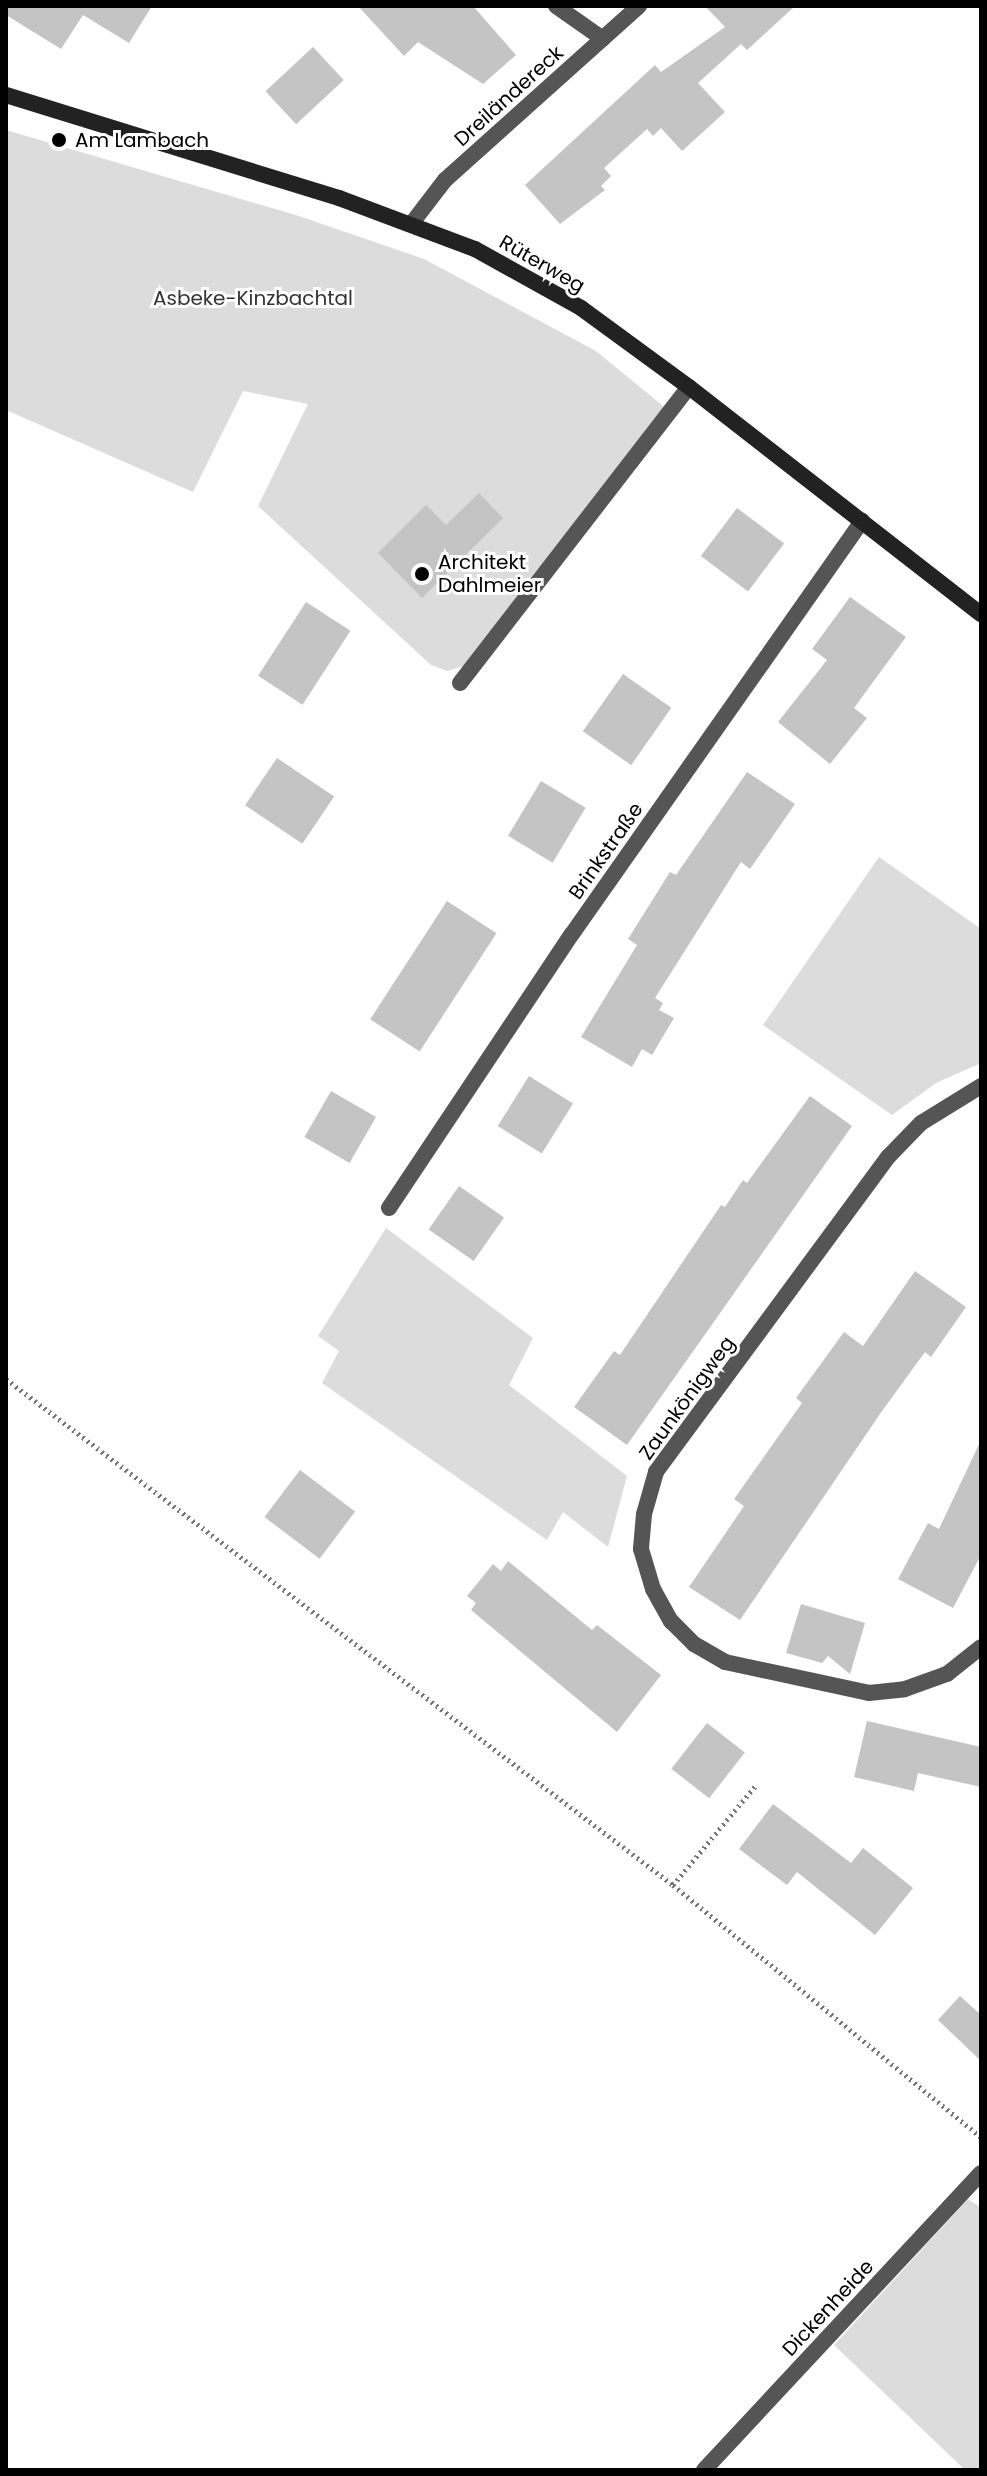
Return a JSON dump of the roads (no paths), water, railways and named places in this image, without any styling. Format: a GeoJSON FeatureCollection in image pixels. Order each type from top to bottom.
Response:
{"type":"FeatureCollection","features":[{"type":"Feature","properties":{"kind":"street"},"geometry":{"type":"LineString","coordinates":[[556,6],[603,39]]}},
{"type":"Feature","properties":{"kind":"street","name":"Dreiländereck"},"geometry":{"type":"LineString","coordinates":[[412,223],[445,180],[639,6]]}},
{"type":"Feature","properties":{"kind":"street","name":"Rüterweg"},"geometry":{"type":"LineString","coordinates":[[6,95],[412,223],[475,249],[581,308],[689,387],[981,614]]}},
{"type":"Feature","properties":{"kind":"street"},"geometry":{"type":"LineString","coordinates":[[460,683],[689,387]]}},
{"type":"Feature","properties":{"kind":"street","name":"Brinkstraße"},"geometry":{"type":"LineString","coordinates":[[389,1208],[581,921],[862,521]]}},
{"type":"Feature","properties":{"kind":"street","name":"Zaunkönigweg"},"geometry":{"type":"LineString","coordinates":[[981,1086],[921,1123],[888,1157],[841,1220],[656,1472],[644,1514],[641,1549],[653,1589],[671,1621],[694,1644],[725,1662],[869,1693],[905,1689],[947,1674],[981,1647]]}},
{"type":"Feature","properties":{"kind":"street","name":"Dickenheide"},"geometry":{"type":"LineString","coordinates":[[704,2470],[981,2173]]}},
{"type":"Feature","properties":{"kind":"place","name":"Am Lambach"},"geometry":{"type":"Point","coordinates":[59,140]}},
{"type":"Feature","properties":{"kind":"place","name":"Architekt Dahlmeier"},"geometry":{"type":"Point","coordinates":[422,574]}},
{"type":"Feature","properties":{"kind":"park label","name":"Asbeke-Kinzbachtal"},"geometry":{"type":"Point","coordinates":[253,298]}}]}
